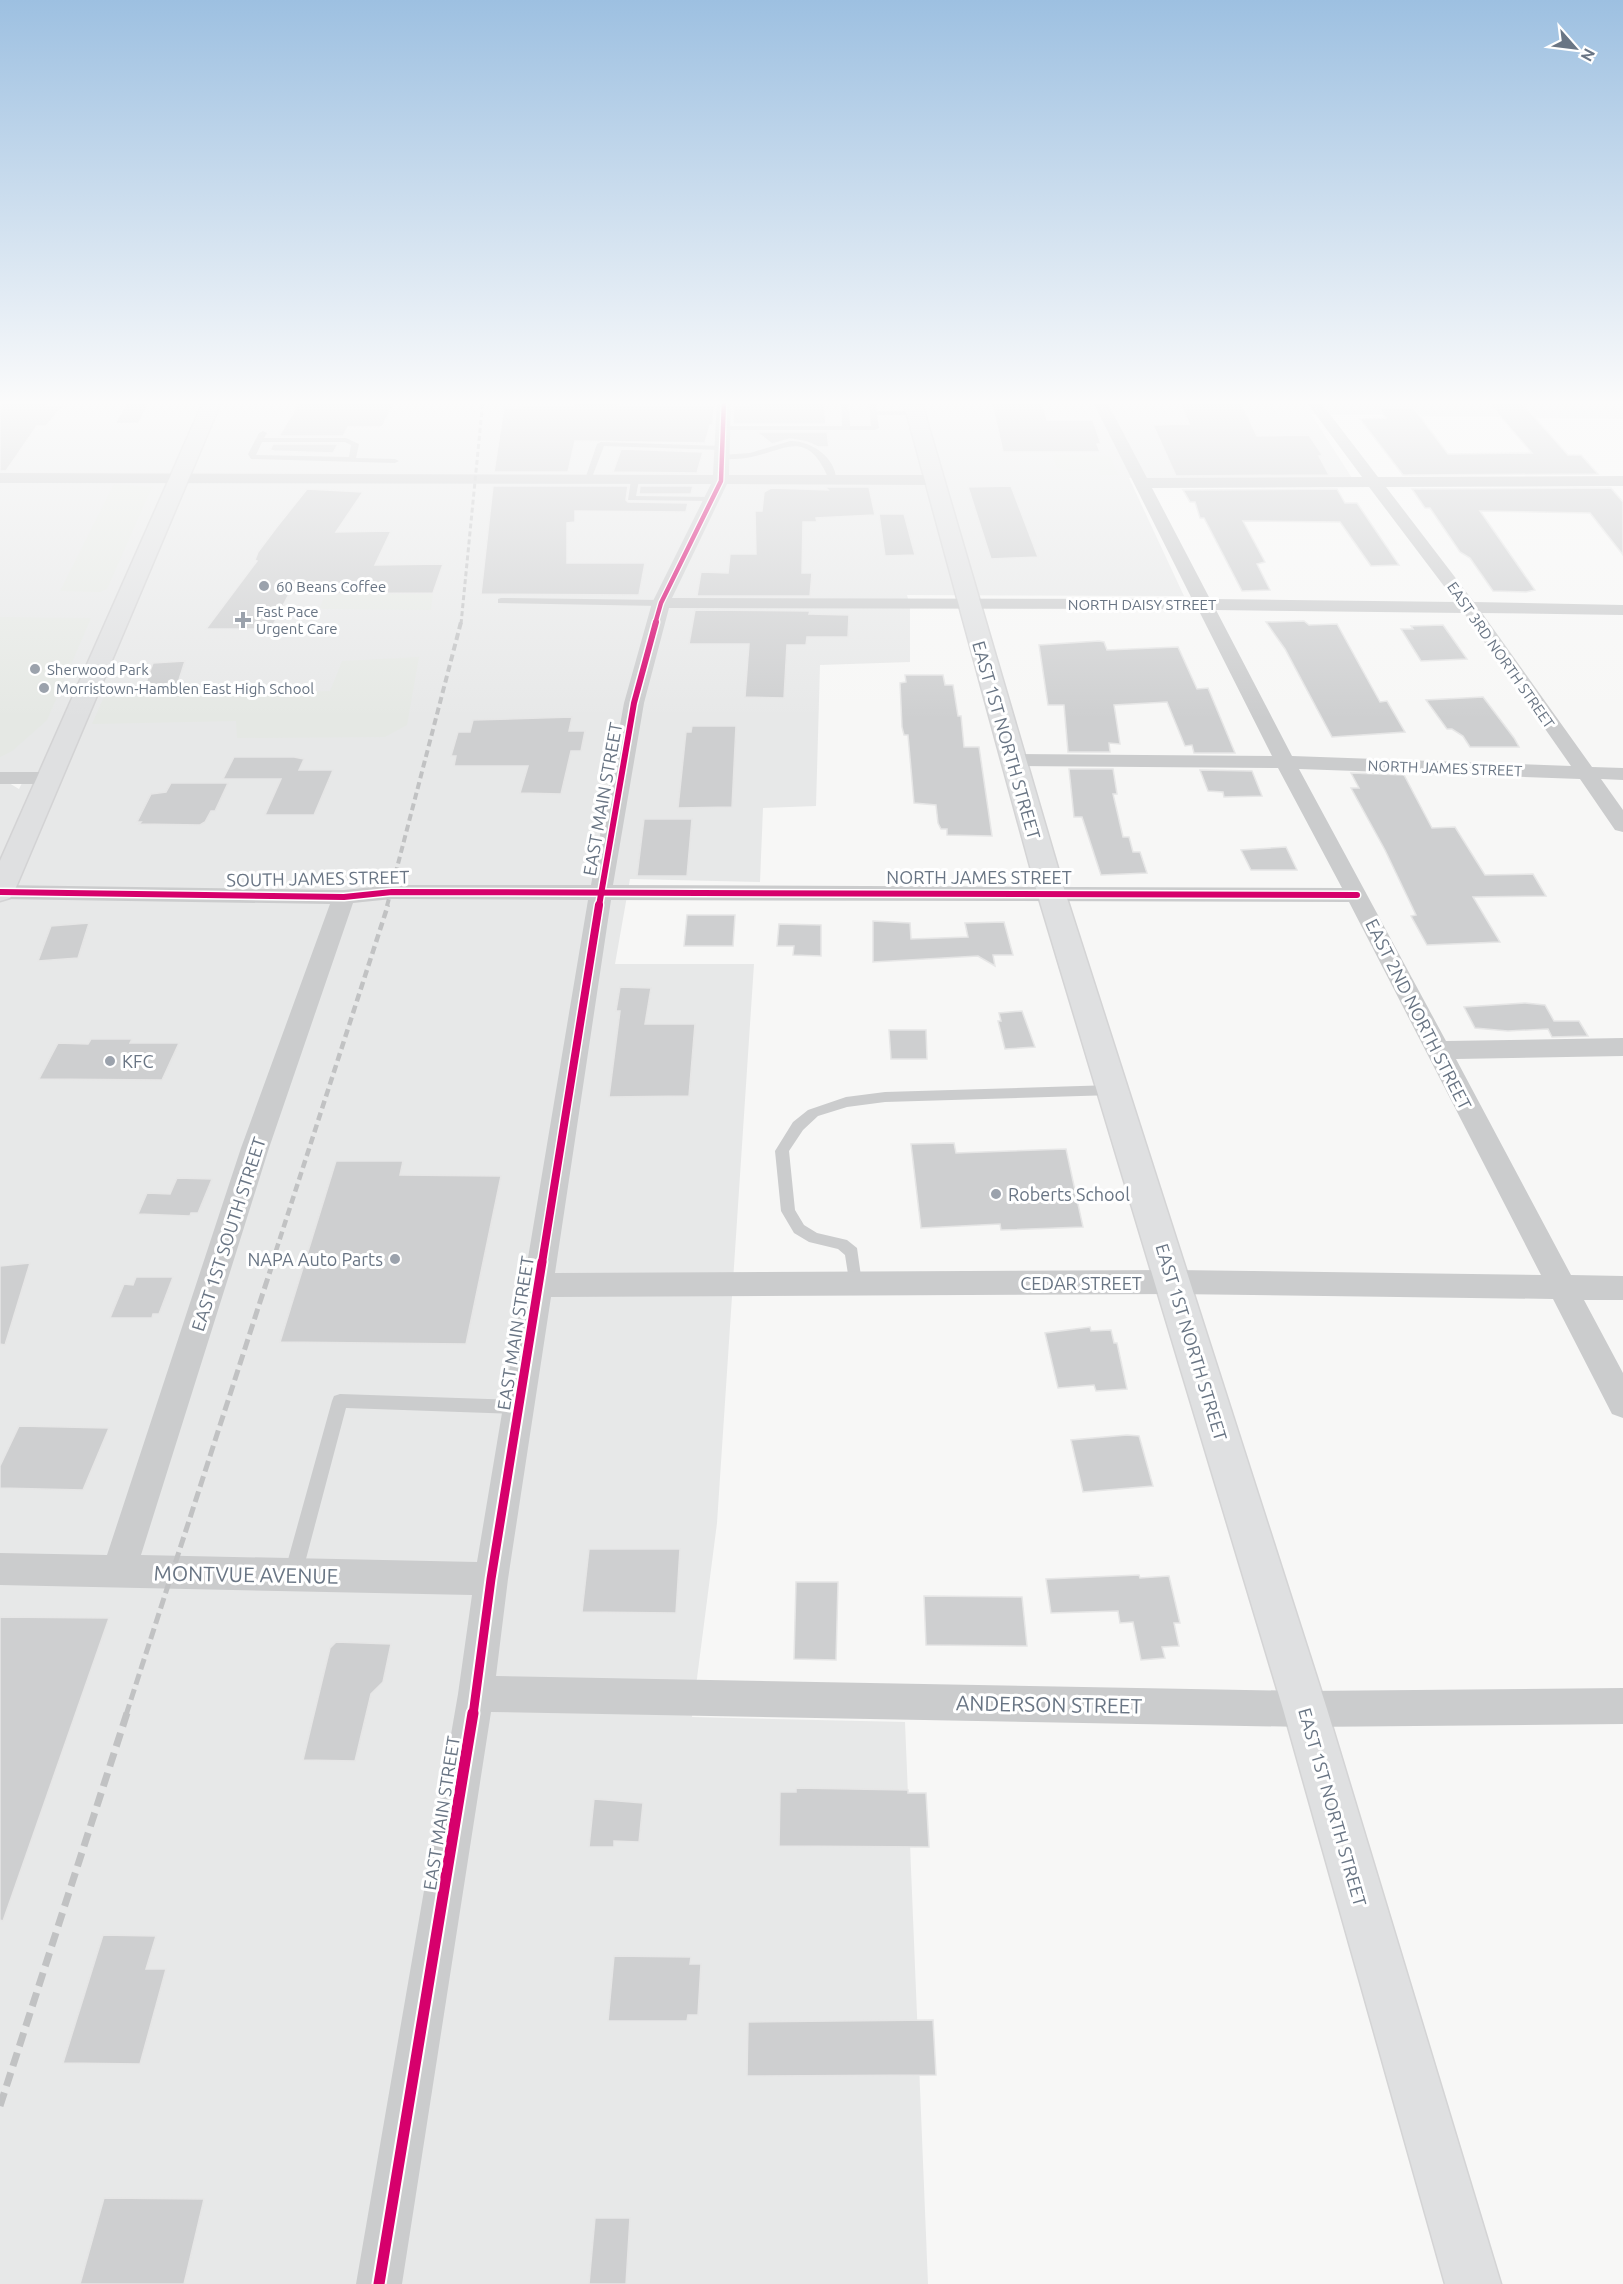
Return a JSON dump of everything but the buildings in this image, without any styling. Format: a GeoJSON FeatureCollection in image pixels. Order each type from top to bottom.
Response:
{"type":"FeatureCollection","features":[{"type":"Feature","properties":{"kind":"main road"},"geometry":{"type":"LineString","coordinates":[[0,892],[51,778],[165,507]]}},
{"type":"Feature","properties":{"kind":"main road","name":"EAST 1ST NORTH STREET"},"geometry":{"type":"LineString","coordinates":[[943,507],[968,603],[1051,892],[1305,1709],[1473,2284]]}},
{"type":"Feature","properties":{"kind":"street","name":"EAST MAIN STREET"},"geometry":{"type":"LineString","coordinates":[[379,2284],[476,1694],[518,1407],[601,892],[634,703],[662,603],[707,507]]}},
{"type":"Feature","properties":{"kind":"street","name":"EAST 2ND NORTH STREET"},"geometry":{"type":"LineString","coordinates":[[1154,507],[1285,762],[1623,1404]]}},
{"type":"Feature","properties":{"kind":"street","name":"EAST 3RD NORTH STREET"},"geometry":{"type":"LineString","coordinates":[[1392,507],[1469,608],[1584,774],[1623,825]]}},
{"type":"Feature","properties":{"kind":"street","name":"NORTH DAISY STREET"},"geometry":{"type":"LineString","coordinates":[[662,603],[1205,604],[1623,610]]}},
{"type":"Feature","properties":{"kind":"street","name":"NORTH JAMES STREET"},"geometry":{"type":"LineString","coordinates":[[1014,760],[1285,762],[1623,774]]}},
{"type":"Feature","properties":{"kind":"street"},"geometry":{"type":"LineString","coordinates":[[0,778],[51,778]]}},
{"type":"Feature","properties":{"kind":"street","name":"SOUTH JAMES STREET"},"geometry":{"type":"LineString","coordinates":[[0,892],[344,897],[392,892],[601,892]]}},
{"type":"Feature","properties":{"kind":"street","name":"NORTH JAMES STREET"},"geometry":{"type":"LineString","coordinates":[[601,892],[1357,895]]}},
{"type":"Feature","properties":{"kind":"street","name":"EAST 1ST SOUTH STREET"},"geometry":{"type":"LineString","coordinates":[[118,1573],[255,1148],[344,897]]}},
{"type":"Feature","properties":{"kind":"street"},"geometry":{"type":"LineString","coordinates":[[1437,1050],[1623,1047]]}},
{"type":"Feature","properties":{"kind":"street","name":"CEDAR STREET"},"geometry":{"type":"LineString","coordinates":[[538,1285],[1174,1282],[1623,1288]]}},
{"type":"Feature","properties":{"kind":"street","name":"MONTVUE AVENUE"},"geometry":{"type":"LineString","coordinates":[[0,1569],[492,1579]]}},
{"type":"Feature","properties":{"kind":"street","name":"ANDERSON STREET"},"geometry":{"type":"LineString","coordinates":[[476,1694],[1305,1709],[1623,1706]]}},
{"type":"Feature","properties":{"kind":"lane"},"geometry":{"type":"LineString","coordinates":[[501,601],[662,603]]}},
{"type":"Feature","properties":{"kind":"lane"},"geometry":{"type":"LineString","coordinates":[[855,1283],[852,1252],[842,1244],[814,1238],[799,1229],[788,1211],[783,1151],[798,1126],[813,1113],[846,1102],[885,1097],[1113,1090]]}},
{"type":"Feature","properties":{"kind":"lane"},"geometry":{"type":"LineString","coordinates":[[293,1575],[340,1401],[518,1407]]}},
{"type":"Feature","properties":{"kind":"shaded area"},"geometry":{"type":"Polygon","coordinates":[[[0,507],[1142,507],[1184,596],[907,595],[910,605],[910,662],[820,665],[816,806],[763,808],[760,882],[630,879],[615,964],[754,964],[717,1523],[692,1717],[905,1722],[928,2284],[0,2284],[0,783],[9,783],[19,789],[24,779],[0,778],[0,507]]]}},
{"type":"Feature","properties":{"kind":"shaded area"},"geometry":{"type":"Polygon","coordinates":[[[103,507],[143,507],[107,589],[100,592],[60,591],[103,507]]]}},
{"type":"Feature","properties":{"kind":"shaded area"},"geometry":{"type":"Polygon","coordinates":[[[326,593],[433,593],[431,610],[323,609],[320,607],[326,593]]]}},
{"type":"Feature","properties":{"kind":"shaded area","name":"Sherwood Park"},"geometry":{"type":"Polygon","coordinates":[[[0,617],[91,618],[47,720],[12,751],[0,757],[0,617]]]}},
{"type":"Feature","properties":{"kind":"shaded area"},"geometry":{"type":"Polygon","coordinates":[[[419,657],[407,725],[385,737],[237,738],[236,721],[92,724],[104,697],[330,691],[342,661],[419,657]]]}},
{"type":"Feature","properties":{"kind":"railway"},"geometry":{"type":"LineString","coordinates":[[461,624],[473,507]]}},
{"type":"Feature","properties":{"kind":"railway"},"geometry":{"type":"LineString","coordinates":[[387,906],[461,622]]}},
{"type":"Feature","properties":{"kind":"railway"},"geometry":{"type":"LineString","coordinates":[[272,1263],[388,905]]}},
{"type":"Feature","properties":{"kind":"railway"},"geometry":{"type":"LineString","coordinates":[[126,1715],[273,1262]]}},
{"type":"Feature","properties":{"kind":"railway"},"geometry":{"type":"LineString","coordinates":[[0,2106],[127,1713]]}},
{"type":"Feature","properties":{"kind":"cycle path"},"geometry":{"type":"LineString","coordinates":[[379,2284],[476,1694],[491,1579],[601,892],[634,703],[661,603],[708,507]]}},
{"type":"Feature","properties":{"kind":"cycle path"},"geometry":{"type":"LineString","coordinates":[[0,892],[344,897],[392,892],[1357,895]]}},
{"type":"Feature","properties":{"kind":"place","name":"60 Beans Coffee"},"geometry":{"type":"Point","coordinates":[264,586]}},
{"type":"Feature","properties":{"kind":"place","name":"Fast Pace Urgent Care"},"geometry":{"type":"Point","coordinates":[243,620]}},
{"type":"Feature","properties":{"kind":"place","name":"Sherwood Park"},"geometry":{"type":"Point","coordinates":[35,669]}},
{"type":"Feature","properties":{"kind":"place","name":"Morristown-Hamblen East High School"},"geometry":{"type":"Point","coordinates":[44,688]}},
{"type":"Feature","properties":{"kind":"place","name":"KFC"},"geometry":{"type":"Point","coordinates":[110,1061]}},
{"type":"Feature","properties":{"kind":"place","name":"Roberts School"},"geometry":{"type":"Point","coordinates":[996,1194]}},
{"type":"Feature","properties":{"kind":"place","name":"NAPA Auto Parts"},"geometry":{"type":"Point","coordinates":[395,1259]}}]}
